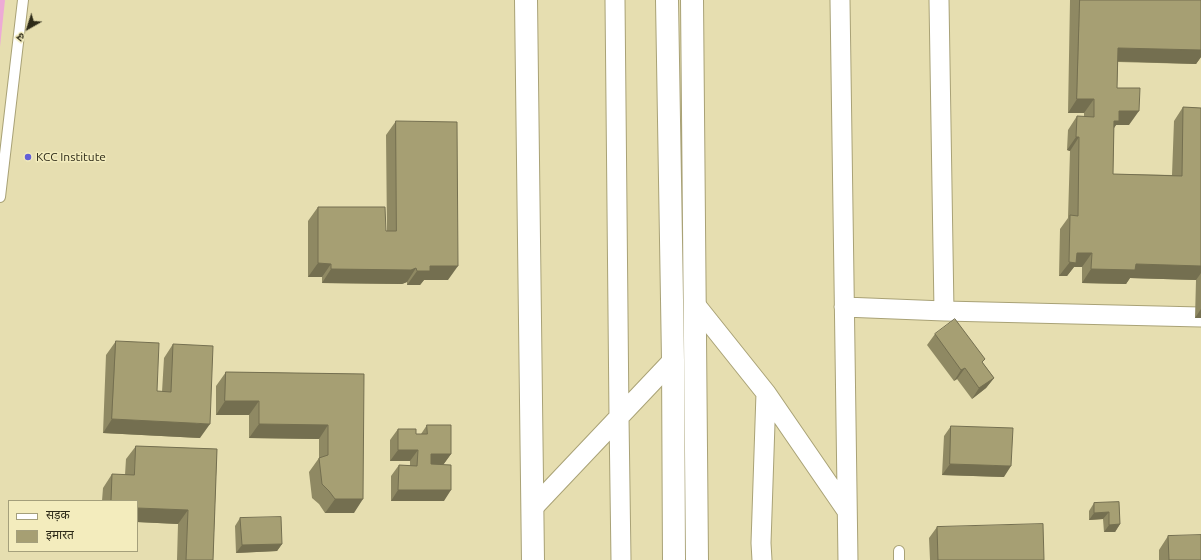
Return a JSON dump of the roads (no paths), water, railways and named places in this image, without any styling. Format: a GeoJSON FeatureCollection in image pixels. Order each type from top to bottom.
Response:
{"type":"FeatureCollection","features":[{"type":"Feature","properties":{"kind":"street"},"geometry":{"type":"LineString","coordinates":[[526,0],[533,560]]}},
{"type":"Feature","properties":{"kind":"street"},"geometry":{"type":"LineString","coordinates":[[615,0],[621,560]]}},
{"type":"Feature","properties":{"kind":"street"},"geometry":{"type":"LineString","coordinates":[[667,0],[673,360],[674,560]]}},
{"type":"Feature","properties":{"kind":"street"},"geometry":{"type":"LineString","coordinates":[[692,0],[697,560]]}},
{"type":"Feature","properties":{"kind":"street"},"geometry":{"type":"LineString","coordinates":[[840,0],[848,560]]}},
{"type":"Feature","properties":{"kind":"street"},"geometry":{"type":"LineString","coordinates":[[940,0],[944,311]]}},
{"type":"Feature","properties":{"kind":"street"},"geometry":{"type":"LineString","coordinates":[[695,304],[766,393],[847,511]]}},
{"type":"Feature","properties":{"kind":"street"},"geometry":{"type":"LineString","coordinates":[[844,307],[1201,317]]}},
{"type":"Feature","properties":{"kind":"street"},"geometry":{"type":"LineString","coordinates":[[533,508],[673,360]]}},
{"type":"Feature","properties":{"kind":"street"},"geometry":{"type":"LineString","coordinates":[[762,560],[761,543],[766,393]]}},
{"type":"Feature","properties":{"kind":"lane"},"geometry":{"type":"LineString","coordinates":[[0,197],[23,0]]}},
{"type":"Feature","properties":{"kind":"place","name":"KCC Institute"},"geometry":{"type":"Point","coordinates":[28,157]}}]}
